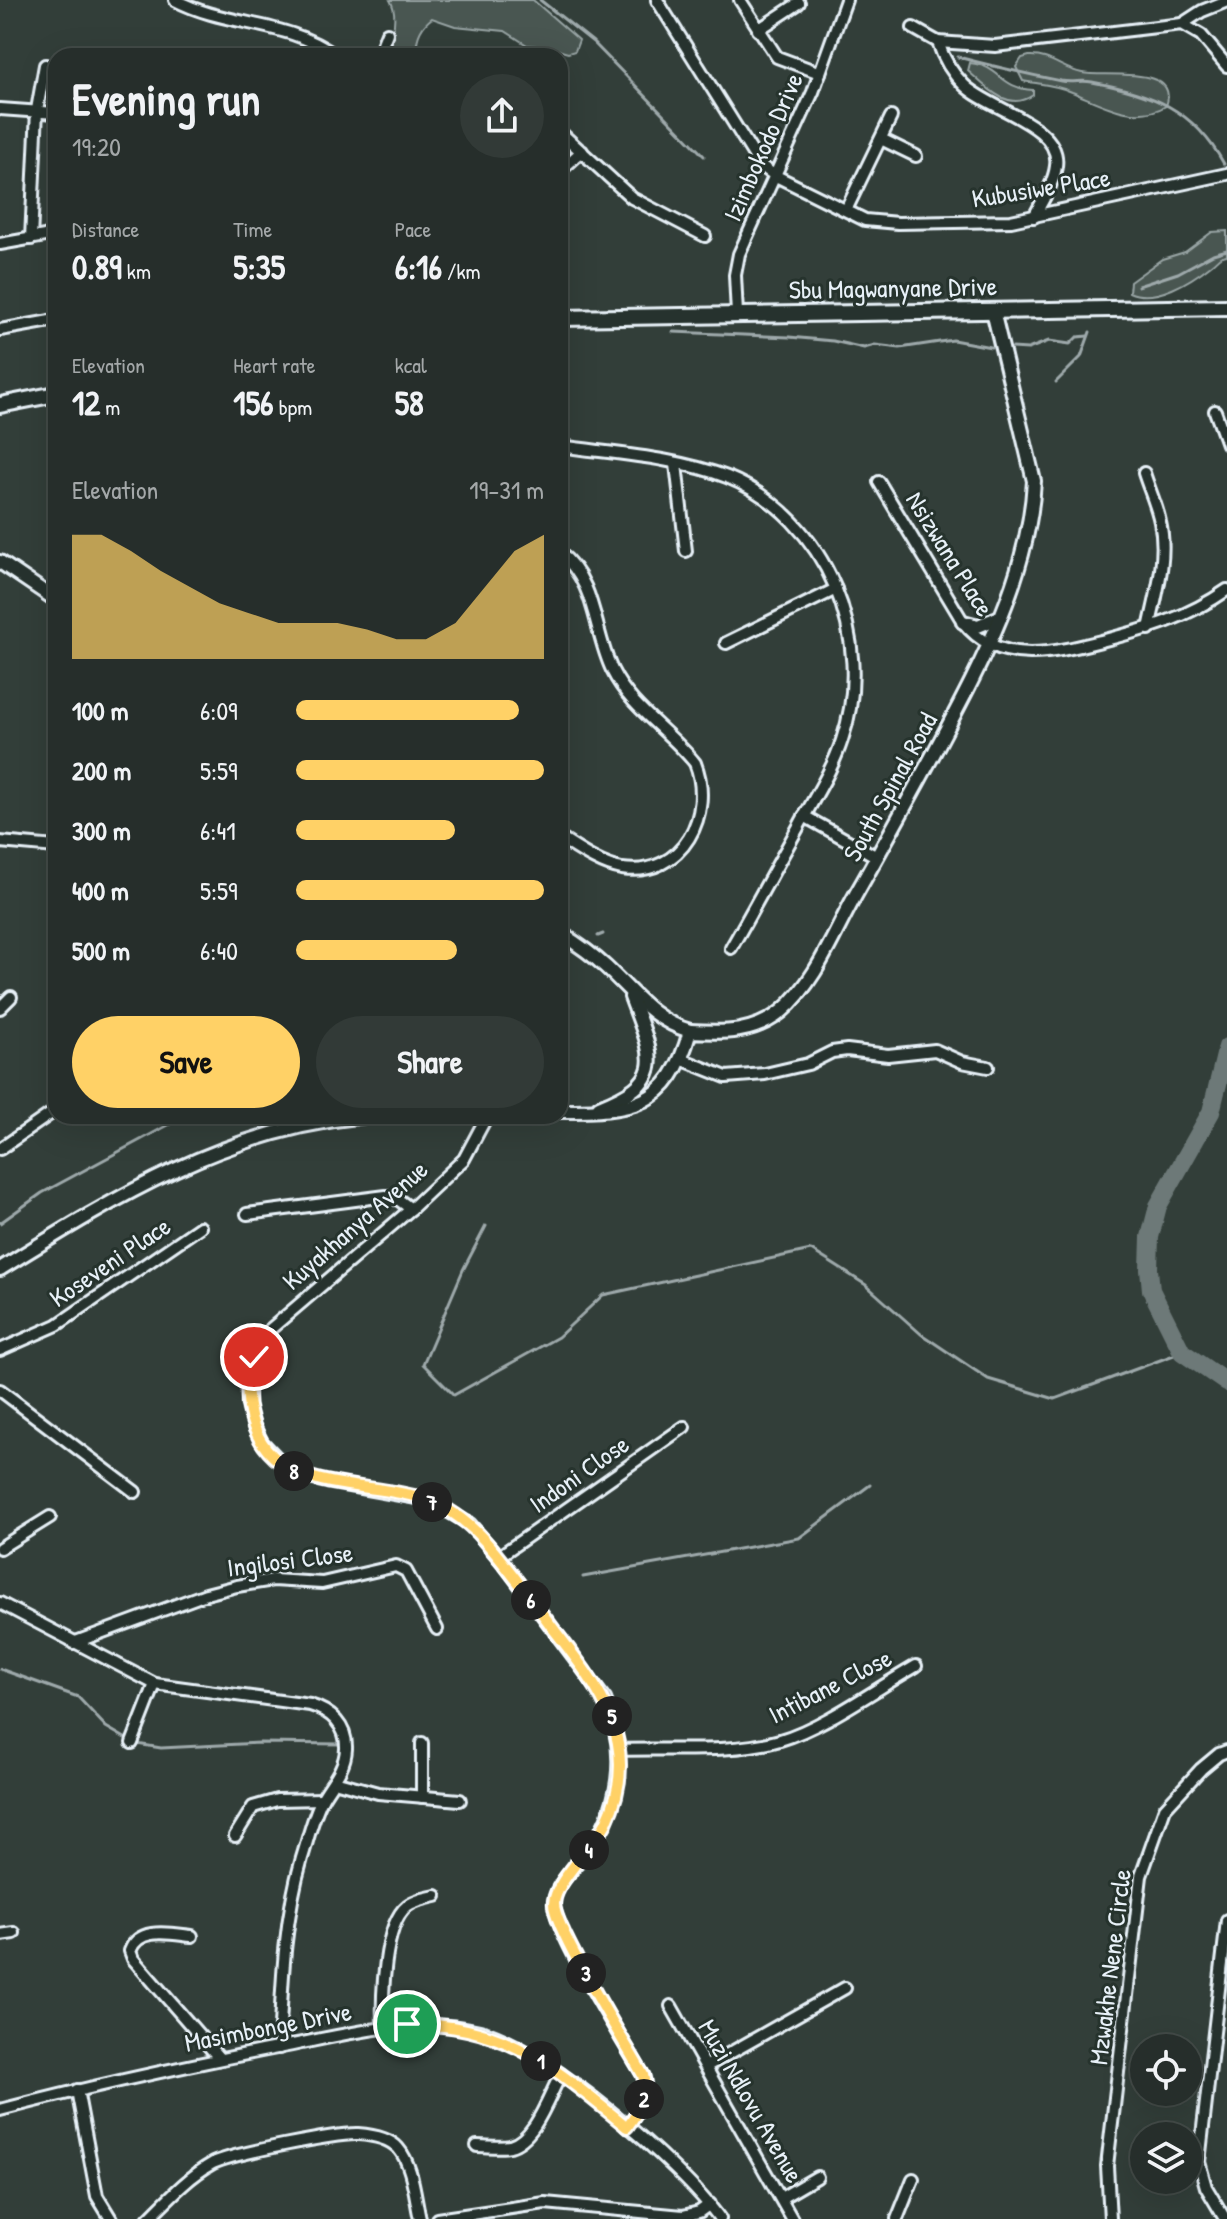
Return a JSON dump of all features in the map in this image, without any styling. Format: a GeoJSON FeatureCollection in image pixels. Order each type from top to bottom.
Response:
{"type":"FeatureCollection","features":[{"type":"Feature","properties":{"kind":"main road","name":"Sbu Magwanyane Drive"},"geometry":{"type":"LineString","coordinates":[[568,318],[1227,307]]}},
{"type":"Feature","properties":{"kind":"main road"},"geometry":{"type":"LineString","coordinates":[[0,405],[48,396]]}},
{"type":"Feature","properties":{"kind":"street"},"geometry":{"type":"LineString","coordinates":[[175,0],[206,14],[289,31],[321,48]]}},
{"type":"Feature","properties":{"kind":"street"},"geometry":{"type":"LineString","coordinates":[[657,0],[756,161],[774,175]]}},
{"type":"Feature","properties":{"kind":"street"},"geometry":{"type":"LineString","coordinates":[[740,0],[777,57],[820,73]]}},
{"type":"Feature","properties":{"kind":"street","name":"Izimbokodo Drive"},"geometry":{"type":"LineString","coordinates":[[737,314],[735,275],[739,254],[820,73],[846,0]]}},
{"type":"Feature","properties":{"kind":"street"},"geometry":{"type":"LineString","coordinates":[[913,28],[938,42],[967,46],[1019,45],[1182,24],[1212,5],[1227,1]]}},
{"type":"Feature","properties":{"kind":"street"},"geometry":{"type":"LineString","coordinates":[[758,30],[799,3]]}},
{"type":"Feature","properties":{"kind":"street"},"geometry":{"type":"LineString","coordinates":[[1182,24],[1201,35],[1227,66]]}},
{"type":"Feature","properties":{"kind":"street"},"geometry":{"type":"LineString","coordinates":[[381,48],[387,33]]}},
{"type":"Feature","properties":{"kind":"street"},"geometry":{"type":"LineString","coordinates":[[938,42],[948,64],[964,85],[1043,132],[1054,145],[1055,170],[1034,217]]}},
{"type":"Feature","properties":{"kind":"street"},"geometry":{"type":"LineString","coordinates":[[31,239],[37,110],[45,65]]}},
{"type":"Feature","properties":{"kind":"street"},"geometry":{"type":"LineString","coordinates":[[0,109],[48,112]]}},
{"type":"Feature","properties":{"kind":"street"},"geometry":{"type":"LineString","coordinates":[[846,210],[891,117]]}},
{"type":"Feature","properties":{"kind":"street"},"geometry":{"type":"LineString","coordinates":[[568,139],[632,198],[705,236]]}},
{"type":"Feature","properties":{"kind":"street"},"geometry":{"type":"LineString","coordinates":[[881,139],[916,156]]}},
{"type":"Feature","properties":{"kind":"street"},"geometry":{"type":"LineString","coordinates":[[568,164],[582,151]]}},
{"type":"Feature","properties":{"kind":"street","name":"Kubusiwe Place"},"geometry":{"type":"LineString","coordinates":[[774,175],[865,220],[990,223],[1034,217],[1227,174]]}},
{"type":"Feature","properties":{"kind":"street"},"geometry":{"type":"LineString","coordinates":[[0,244],[48,236]]}},
{"type":"Feature","properties":{"kind":"street","name":"South Spinal Road"},"geometry":{"type":"LineString","coordinates":[[690,1031],[737,1033],[779,1013],[796,998],[877,857],[989,645],[1026,544],[1034,481],[993,311]]}},
{"type":"Feature","properties":{"kind":"street"},"geometry":{"type":"LineString","coordinates":[[0,330],[48,321]]}},
{"type":"Feature","properties":{"kind":"street"},"geometry":{"type":"LineString","coordinates":[[1215,411],[1227,444]]}},
{"type":"Feature","properties":{"kind":"street"},"geometry":{"type":"LineString","coordinates":[[568,447],[676,464],[729,478],[773,505],[792,522],[821,557],[852,636],[854,664],[850,712],[835,760],[731,948]]}},
{"type":"Feature","properties":{"kind":"street"},"geometry":{"type":"LineString","coordinates":[[676,464],[686,551]]}},
{"type":"Feature","properties":{"kind":"street"},"geometry":{"type":"LineString","coordinates":[[1144,473],[1161,522],[1163,544],[1149,629]]}},
{"type":"Feature","properties":{"kind":"street","name":"Nsizwana Place"},"geometry":{"type":"LineString","coordinates":[[879,482],[963,622],[989,645]]}},
{"type":"Feature","properties":{"kind":"street"},"geometry":{"type":"LineString","coordinates":[[568,561],[579,573],[589,592],[602,641],[622,688],[695,763],[703,796],[701,816],[693,834],[669,860],[653,866],[637,870],[619,869],[568,843]]}},
{"type":"Feature","properties":{"kind":"street"},"geometry":{"type":"LineString","coordinates":[[0,562],[48,595]]}},
{"type":"Feature","properties":{"kind":"street"},"geometry":{"type":"LineString","coordinates":[[726,643],[836,589]]}},
{"type":"Feature","properties":{"kind":"street"},"geometry":{"type":"LineString","coordinates":[[989,645],[1027,654],[1050,654],[1149,629],[1185,616],[1227,590]]}},
{"type":"Feature","properties":{"kind":"street"},"geometry":{"type":"LineString","coordinates":[[963,622],[978,626],[1000,617]]}},
{"type":"Feature","properties":{"kind":"street"},"geometry":{"type":"LineString","coordinates":[[804,816],[877,857]]}},
{"type":"Feature","properties":{"kind":"street"},"geometry":{"type":"LineString","coordinates":[[0,842],[48,846]]}},
{"type":"Feature","properties":{"kind":"street"},"geometry":{"type":"LineString","coordinates":[[568,939],[605,965],[646,1010],[663,1021],[690,1031],[681,1059],[663,1086],[647,1100],[628,1108],[568,1111]]}},
{"type":"Feature","properties":{"kind":"street"},"geometry":{"type":"LineString","coordinates":[[588,1111],[630,1094],[649,1070],[649,1047],[629,991]]}},
{"type":"Feature","properties":{"kind":"street"},"geometry":{"type":"LineString","coordinates":[[0,1008],[11,997]]}},
{"type":"Feature","properties":{"kind":"street"},"geometry":{"type":"LineString","coordinates":[[681,1059],[726,1077],[765,1074],[808,1064],[832,1052],[847,1050],[888,1055],[935,1050],[962,1062],[988,1067]]}},
{"type":"Feature","properties":{"kind":"street"},"geometry":{"type":"LineString","coordinates":[[0,1149],[48,1116]]}},
{"type":"Feature","properties":{"kind":"street"},"geometry":{"type":"LineString","coordinates":[[0,1269],[117,1197],[205,1155],[262,1135],[308,1124]]}},
{"type":"Feature","properties":{"kind":"street","name":"Kuyakhanya Avenue"},"geometry":{"type":"LineString","coordinates":[[483,1124],[464,1159],[411,1209],[267,1332],[251,1363],[248,1405],[254,1426],[274,1457],[287,1468],[304,1477],[428,1500],[470,1524],[605,1699],[620,1750],[618,1782],[607,1820],[557,1891],[554,1902],[563,1933],[643,2075],[646,2094],[642,2106],[627,2127]]}},
{"type":"Feature","properties":{"kind":"street"},"geometry":{"type":"LineString","coordinates":[[247,1214],[386,1196],[399,1200],[411,1209]]}},
{"type":"Feature","properties":{"kind":"street","name":"Koseveni Place"},"geometry":{"type":"LineString","coordinates":[[0,1350],[57,1325],[200,1227]]}},
{"type":"Feature","properties":{"kind":"street"},"geometry":{"type":"LineString","coordinates":[[0,1390],[135,1492]]}},
{"type":"Feature","properties":{"kind":"street","name":"Indoni Close"},"geometry":{"type":"LineString","coordinates":[[498,1557],[684,1427]]}},
{"type":"Feature","properties":{"kind":"street"},"geometry":{"type":"LineString","coordinates":[[0,1548],[50,1517]]}},
{"type":"Feature","properties":{"kind":"street","name":"Ingilosi Close"},"geometry":{"type":"LineString","coordinates":[[73,1643],[206,1594],[237,1586],[273,1580],[322,1583],[396,1566],[406,1571],[437,1629]]}},
{"type":"Feature","properties":{"kind":"street"},"geometry":{"type":"LineString","coordinates":[[0,1603],[155,1684],[323,1709],[341,1727],[345,1743],[344,1758],[322,1799],[294,1892],[282,1976],[279,2048]]}},
{"type":"Feature","properties":{"kind":"street","name":"Intibane Close"},"geometry":{"type":"LineString","coordinates":[[620,1750],[740,1746],[778,1741],[809,1728],[916,1666]]}},
{"type":"Feature","properties":{"kind":"street"},"geometry":{"type":"LineString","coordinates":[[132,1743],[155,1684]]}},
{"type":"Feature","properties":{"kind":"street"},"geometry":{"type":"LineString","coordinates":[[422,1743],[422,1797]]}},
{"type":"Feature","properties":{"kind":"street","name":"Mzwakhe Nene Circle"},"geometry":{"type":"LineString","coordinates":[[1110,2219],[1107,2166],[1141,1876],[1165,1808],[1201,1769],[1227,1751]]}},
{"type":"Feature","properties":{"kind":"street"},"geometry":{"type":"LineString","coordinates":[[334,1781],[355,1789],[460,1800]]}},
{"type":"Feature","properties":{"kind":"street"},"geometry":{"type":"LineString","coordinates":[[235,1836],[253,1807],[277,1800],[322,1799]]}},
{"type":"Feature","properties":{"kind":"street"},"geometry":{"type":"LineString","coordinates":[[383,2027],[382,1995],[397,1920],[405,1907],[436,1896]]}},
{"type":"Feature","properties":{"kind":"street"},"geometry":{"type":"LineString","coordinates":[[1225,2219],[1206,2187],[1199,2162],[1227,1920]]}},
{"type":"Feature","properties":{"kind":"street"},"geometry":{"type":"LineString","coordinates":[[0,1935],[14,1933]]}},
{"type":"Feature","properties":{"kind":"street"},"geometry":{"type":"LineString","coordinates":[[192,1936],[144,1935],[133,1943],[130,1951],[133,1959],[220,2059]]}},
{"type":"Feature","properties":{"kind":"street"},"geometry":{"type":"LineString","coordinates":[[707,2066],[845,1988]]}},
{"type":"Feature","properties":{"kind":"street","name":"Muzi Ndlovu Avenue"},"geometry":{"type":"LineString","coordinates":[[671,2006],[792,2219]]}},
{"type":"Feature","properties":{"kind":"street","name":"Masimbonge Drive"},"geometry":{"type":"LineString","coordinates":[[0,2110],[220,2059],[383,2027],[436,2024],[483,2032],[524,2050],[561,2074],[627,2127],[710,2204],[720,2219]]}},
{"type":"Feature","properties":{"kind":"street"},"geometry":{"type":"LineString","coordinates":[[477,2146],[509,2146],[519,2141],[529,2132],[561,2074]]}},
{"type":"Feature","properties":{"kind":"street"},"geometry":{"type":"LineString","coordinates":[[77,2090],[97,2196],[102,2209],[111,2219]]}},
{"type":"Feature","properties":{"kind":"street"},"geometry":{"type":"LineString","coordinates":[[148,2219],[191,2177],[215,2162],[241,2154],[356,2134],[382,2138],[398,2148],[408,2168],[420,2219]]}},
{"type":"Feature","properties":{"kind":"street"},"geometry":{"type":"LineString","coordinates":[[781,2198],[817,2177]]}},
{"type":"Feature","properties":{"kind":"street"},"geometry":{"type":"LineString","coordinates":[[897,2219],[913,2179]]}},
{"type":"Feature","properties":{"kind":"street"},"geometry":{"type":"LineString","coordinates":[[437,2219],[545,2203],[683,2216],[699,2212],[710,2204]]}},
{"type":"Feature","properties":{"kind":"shaded area"},"geometry":{"type":"Polygon","coordinates":[[[390,0],[533,0],[579,40],[575,51],[568,53],[568,48],[527,45],[505,31],[455,26],[432,18],[419,35],[417,48],[388,48],[394,20],[390,0]]]}},
{"type":"Feature","properties":{"kind":"shaded area"},"geometry":{"type":"Polygon","coordinates":[[[1029,56],[1082,73],[1152,78],[1162,84],[1168,93],[1166,106],[1154,111],[1130,113],[1060,88],[1023,81],[1016,67],[1022,58],[1029,56]]]}},
{"type":"Feature","properties":{"kind":"shaded area"},"geometry":{"type":"Polygon","coordinates":[[[970,63],[988,68],[1013,85],[1033,90],[1033,95],[1015,101],[998,95],[968,71],[970,63]]]}},
{"type":"Feature","properties":{"kind":"shaded area"},"geometry":{"type":"Polygon","coordinates":[[[1227,231],[1227,255],[1193,278],[1161,293],[1139,295],[1129,292],[1130,282],[1162,259],[1185,252],[1212,232],[1227,231]]]}},
{"type":"Feature","properties":{"kind":"waterway"},"geometry":{"type":"LineString","coordinates":[[540,0],[593,42],[704,156]]}},
{"type":"Feature","properties":{"kind":"waterway"},"geometry":{"type":"LineString","coordinates":[[958,57],[1061,81],[1088,81],[1113,86],[1152,98],[1185,117],[1212,145],[1224,164]]}},
{"type":"Feature","properties":{"kind":"waterway"},"geometry":{"type":"LineString","coordinates":[[1138,286],[1178,273],[1227,250]]}},
{"type":"Feature","properties":{"kind":"waterway"},"geometry":{"type":"LineString","coordinates":[[673,332],[789,337],[833,341],[864,348],[875,345],[900,348],[953,340],[991,347]]}},
{"type":"Feature","properties":{"kind":"waterway"},"geometry":{"type":"LineString","coordinates":[[1056,382],[1081,357],[1090,332]]}},
{"type":"Feature","properties":{"kind":"waterway"},"geometry":{"type":"LineString","coordinates":[[1012,348],[1028,349],[1049,341],[1070,344],[1077,337],[1088,336]]}},
{"type":"Feature","properties":{"kind":"waterway"},"geometry":{"type":"LineString","coordinates":[[598,936],[603,934]]}},
{"type":"Feature","properties":{"kind":"waterway"},"geometry":{"type":"LineString","coordinates":[[1227,1047],[1211,1112],[1158,1206],[1150,1237],[1149,1269],[1151,1290],[1182,1352],[1227,1383]]}},
{"type":"Feature","properties":{"kind":"waterway"},"geometry":{"type":"LineString","coordinates":[[0,1223],[42,1193],[170,1124]]}},
{"type":"Feature","properties":{"kind":"waterway"},"geometry":{"type":"LineString","coordinates":[[486,1226],[463,1270],[423,1364],[454,1395],[558,1337],[603,1295],[811,1250],[866,1285],[921,1334],[988,1379],[1055,1399],[1182,1352]]}},
{"type":"Feature","properties":{"kind":"waterway"},"geometry":{"type":"LineString","coordinates":[[583,1577],[799,1538],[870,1485]]}},
{"type":"Feature","properties":{"kind":"waterway"},"geometry":{"type":"LineString","coordinates":[[0,1669],[78,1697],[106,1727],[130,1741]]}},
{"type":"Feature","properties":{"kind":"waterway"},"geometry":{"type":"LineString","coordinates":[[137,1744],[161,1748],[260,1743],[341,1744]]}},
{"type":"Feature","properties":{"kind":"route"},"geometry":{"type":"LineString","coordinates":[[254,1357],[248,1380],[248,1405],[262,1442],[274,1457],[304,1477],[409,1494],[428,1500],[470,1524],[605,1699],[620,1750],[618,1782],[607,1820],[598,1837],[557,1891],[554,1902],[563,1933],[643,2075],[646,2094],[642,2106],[627,2127],[561,2074],[503,2039],[460,2027],[407,2024]]}}]}
